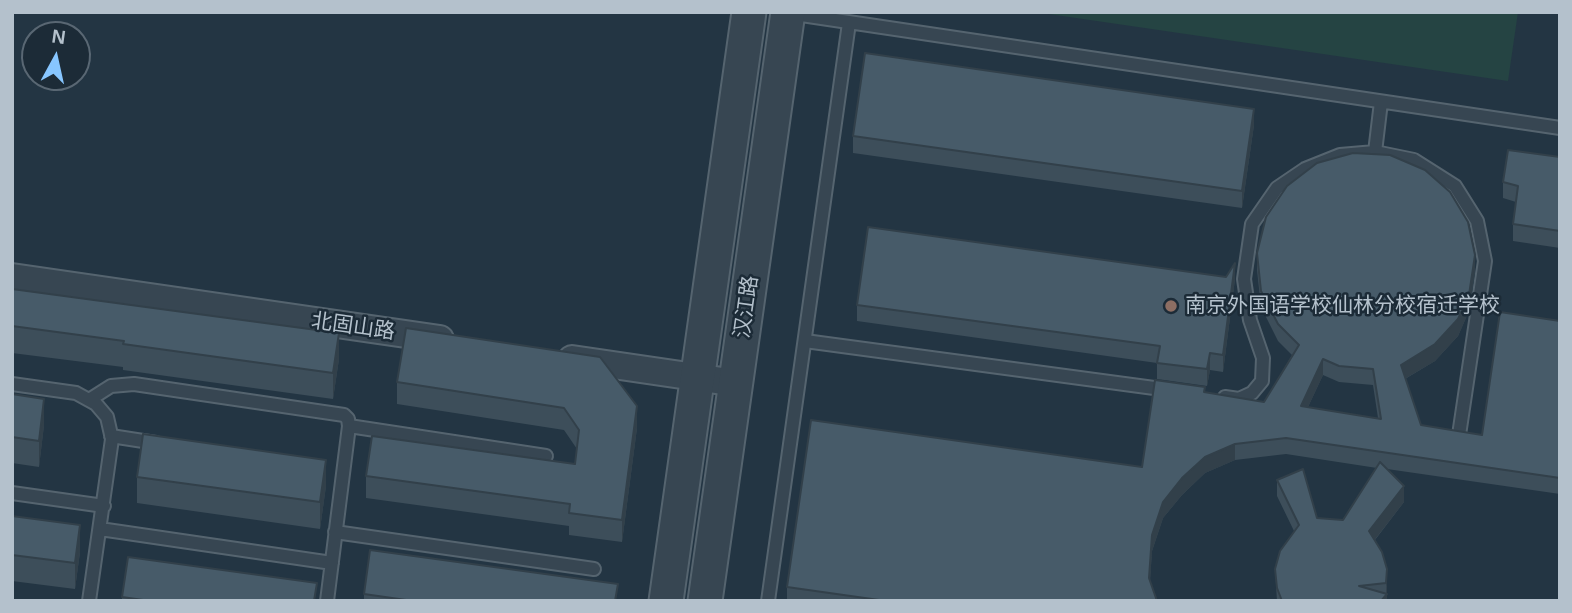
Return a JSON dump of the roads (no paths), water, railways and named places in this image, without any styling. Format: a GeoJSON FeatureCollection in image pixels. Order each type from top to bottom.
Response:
{"type":"FeatureCollection","features":[{"type":"Feature","properties":{"kind":"street","name":"汉江路"},"geometry":{"type":"LineString","coordinates":[[666,601],[749,12]]}},
{"type":"Feature","properties":{"kind":"street","name":"汉江路"},"geometry":{"type":"LineString","coordinates":[[705,601],[788,13]]}},
{"type":"Feature","properties":{"kind":"street","name":"北固山路"},"geometry":{"type":"LineString","coordinates":[[12,277],[465,343]]}},
{"type":"Feature","properties":{"kind":"street"},"geometry":{"type":"LineString","coordinates":[[547,355],[736,383]]}},
{"type":"Feature","properties":{"kind":"lane"},"geometry":{"type":"LineString","coordinates":[[788,13],[1560,128]]}},
{"type":"Feature","properties":{"kind":"lane"},"geometry":{"type":"LineString","coordinates":[[768,601],[849,23]]}},
{"type":"Feature","properties":{"kind":"lane"},"geometry":{"type":"LineString","coordinates":[[1375,152],[1381,102]]}},
{"type":"Feature","properties":{"kind":"lane"},"geometry":{"type":"LineString","coordinates":[[1212,396],[1239,399],[1252,393],[1262,381],[1263,358],[1250,320],[1244,279],[1252,224],[1277,188],[1305,169],[1340,155],[1375,152],[1414,160],[1455,186],[1477,221],[1485,261],[1459,435]]}},
{"type":"Feature","properties":{"kind":"lane"},"geometry":{"type":"LineString","coordinates":[[805,341],[1185,392]]}},
{"type":"Feature","properties":{"kind":"lane"},"geometry":{"type":"LineString","coordinates":[[12,384],[76,393],[96,404],[107,417],[111,436],[104,506],[89,601]]}},
{"type":"Feature","properties":{"kind":"lane"},"geometry":{"type":"LineString","coordinates":[[89,400],[111,386],[134,384],[344,415],[349,426],[327,601]]}},
{"type":"Feature","properties":{"kind":"lane"},"geometry":{"type":"LineString","coordinates":[[349,426],[546,456]]}},
{"type":"Feature","properties":{"kind":"lane"},"geometry":{"type":"LineString","coordinates":[[111,436],[166,444]]}},
{"type":"Feature","properties":{"kind":"lane"},"geometry":{"type":"LineString","coordinates":[[330,468],[344,470]]}},
{"type":"Feature","properties":{"kind":"lane"},"geometry":{"type":"LineString","coordinates":[[12,493],[104,506]]}},
{"type":"Feature","properties":{"kind":"lane"},"geometry":{"type":"LineString","coordinates":[[100,530],[332,563]]}},
{"type":"Feature","properties":{"kind":"lane"},"geometry":{"type":"LineString","coordinates":[[335,532],[594,569]]}},
{"type":"Feature","properties":{"kind":"place","name":"南京外国语学校仙林分校宿迁学校"},"geometry":{"type":"Point","coordinates":[1171,306]}}]}
